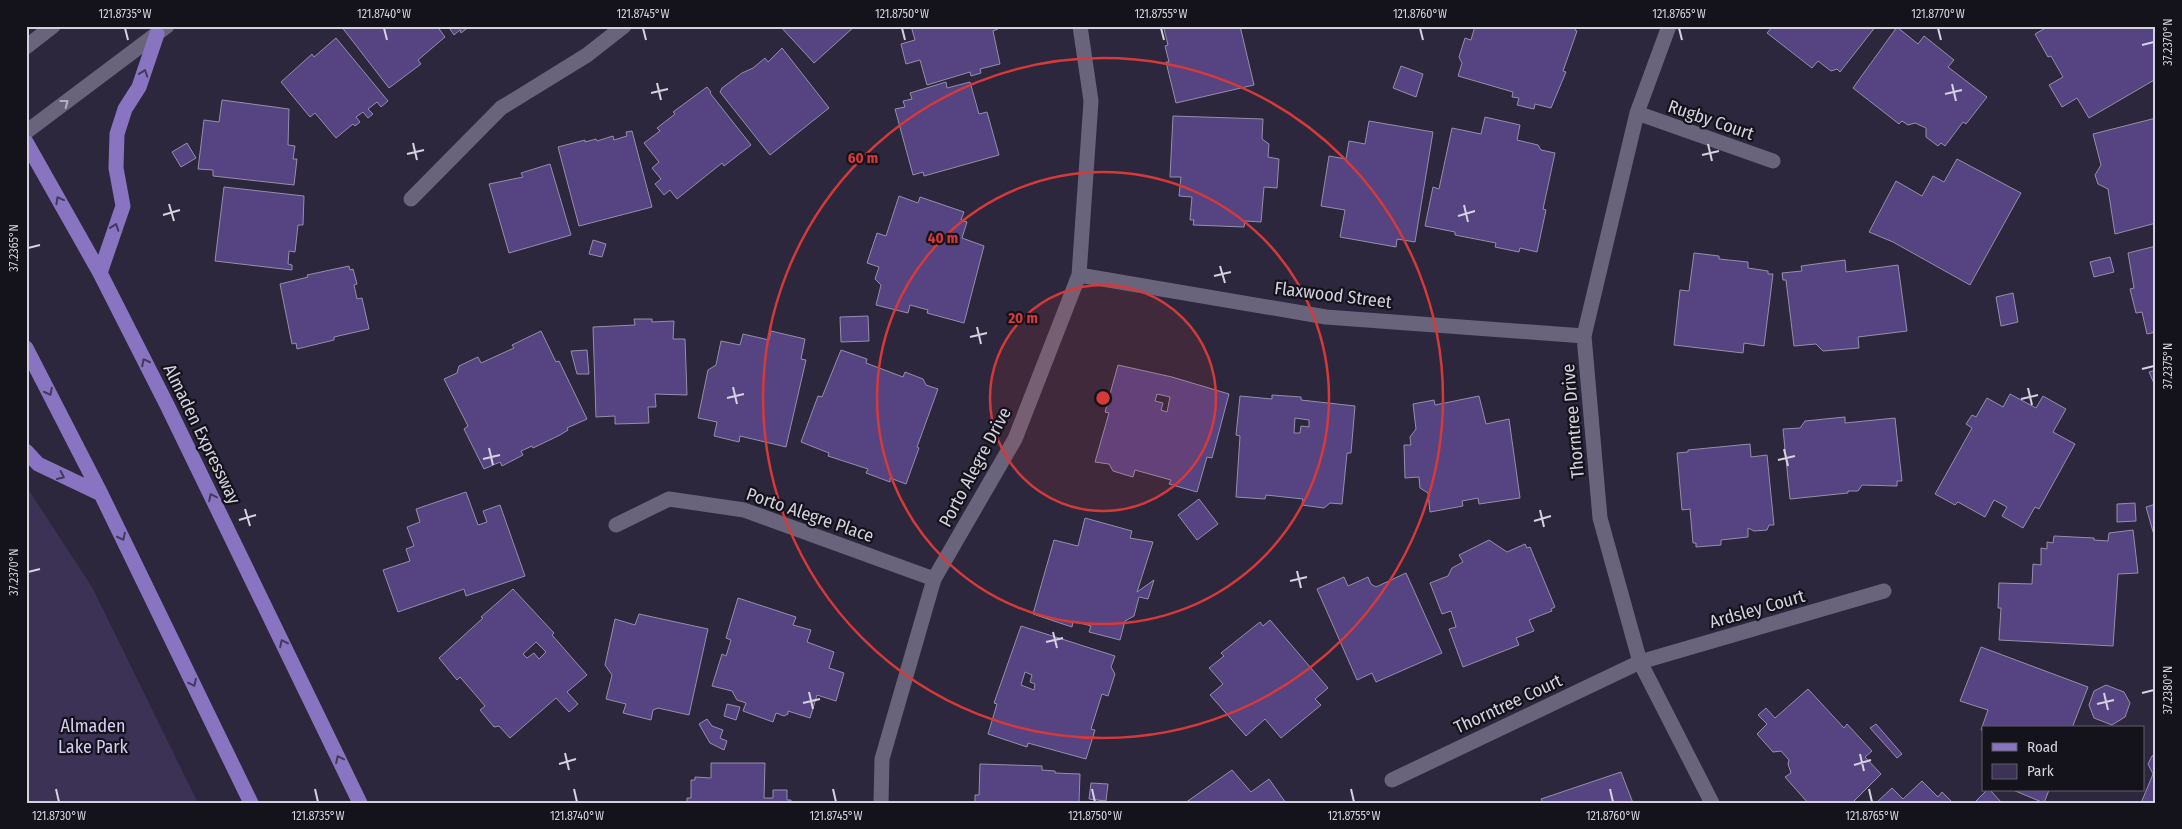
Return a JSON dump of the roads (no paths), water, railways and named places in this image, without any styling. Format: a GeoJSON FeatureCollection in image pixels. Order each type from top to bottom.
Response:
{"type":"FeatureCollection","features":[{"type":"Feature","properties":{"kind":"main road"},"geometry":{"type":"LineString","coordinates":[[100,273],[123,206],[116,168],[117,134],[125,109],[139,87],[162,30]]}},
{"type":"Feature","properties":{"kind":"main road","name":"Almaden Expressway"},"geometry":{"type":"LineString","coordinates":[[26,142],[100,273],[172,414],[360,803]]}},
{"type":"Feature","properties":{"kind":"main road"},"geometry":{"type":"LineString","coordinates":[[26,348],[101,494],[251,803]]}},
{"type":"Feature","properties":{"kind":"main road"},"geometry":{"type":"LineString","coordinates":[[26,451],[38,464],[101,494]]}},
{"type":"Feature","properties":{"kind":"street"},"geometry":{"type":"LineString","coordinates":[[26,47],[53,26]]}},
{"type":"Feature","properties":{"kind":"street"},"geometry":{"type":"LineString","coordinates":[[411,200],[501,108],[587,55],[624,26]]}},
{"type":"Feature","properties":{"kind":"street","name":"Porto Alegre Drive"},"geometry":{"type":"LineString","coordinates":[[881,803],[882,759],[934,579],[1015,439],[1079,275],[1091,101],[1080,26]]}},
{"type":"Feature","properties":{"kind":"street","name":"Thorntree Drive"},"geometry":{"type":"LineString","coordinates":[[1669,26],[1637,113],[1584,336],[1600,518],[1640,662],[1712,803]]}},
{"type":"Feature","properties":{"kind":"street"},"geometry":{"type":"LineString","coordinates":[[26,132],[162,30]]}},
{"type":"Feature","properties":{"kind":"street","name":"Rugby Court"},"geometry":{"type":"LineString","coordinates":[[1637,113],[1773,161]]}},
{"type":"Feature","properties":{"kind":"street","name":"Flaxwood Street"},"geometry":{"type":"LineString","coordinates":[[1079,275],[1326,316],[1584,336]]}},
{"type":"Feature","properties":{"kind":"street","name":"Porto Alegre Place"},"geometry":{"type":"LineString","coordinates":[[616,525],[669,498],[744,510],[934,579]]}},
{"type":"Feature","properties":{"kind":"street","name":"Ardsley Court"},"geometry":{"type":"LineString","coordinates":[[1640,662],[1884,591]]}},
{"type":"Feature","properties":{"kind":"street","name":"Thorntree Court"},"geometry":{"type":"LineString","coordinates":[[1392,780],[1640,662]]}},
{"type":"Feature","properties":{"kind":"park label","name":"Almaden Lake Park"},"geometry":{"type":"Point","coordinates":[93,736]}}]}
